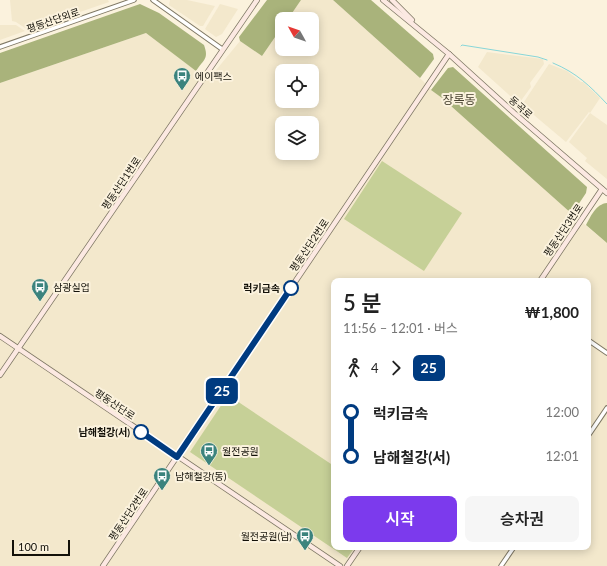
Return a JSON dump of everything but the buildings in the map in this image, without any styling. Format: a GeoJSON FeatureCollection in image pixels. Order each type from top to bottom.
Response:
{"type":"FeatureCollection","features":[{"type":"Feature","properties":{"kind":"street","name":"평동산단외로"},"geometry":{"type":"LineString","coordinates":[[0,47],[134,0]]}},
{"type":"Feature","properties":{"kind":"street"},"geometry":{"type":"LineString","coordinates":[[153,0],[222,49]]}},
{"type":"Feature","properties":{"kind":"street","name":"평동산단1번로"},"geometry":{"type":"LineString","coordinates":[[0,376],[222,49],[257,0]]}},
{"type":"Feature","properties":{"kind":"street","name":"동곡로"},"geometry":{"type":"LineString","coordinates":[[383,0],[424,32],[607,194]]}},
{"type":"Feature","properties":{"kind":"street","name":"동곡로"},"geometry":{"type":"LineString","coordinates":[[392,0],[424,32]]}},
{"type":"Feature","properties":{"kind":"street","name":"평동산단2번로"},"geometry":{"type":"LineString","coordinates":[[103,566],[449,54]]}},
{"type":"Feature","properties":{"kind":"street","name":"평동산단3번로"},"geometry":{"type":"LineString","coordinates":[[542,278],[602,189]]}},
{"type":"Feature","properties":{"kind":"street","name":"평동산단로"},"geometry":{"type":"LineString","coordinates":[[0,336],[340,566]]}},
{"type":"Feature","properties":{"kind":"street"},"geometry":{"type":"LineString","coordinates":[[591,342],[607,353]]}},
{"type":"Feature","properties":{"kind":"street"},"geometry":{"type":"LineString","coordinates":[[591,432],[607,408]]}},
{"type":"Feature","properties":{"kind":"street"},"geometry":{"type":"LineString","coordinates":[[347,566],[358,550]]}},
{"type":"Feature","properties":{"kind":"street"},"geometry":{"type":"LineString","coordinates":[[501,566],[512,550]]}},
{"type":"Feature","properties":{"kind":"shaded area"},"geometry":{"type":"Polygon","coordinates":[[[10,0],[108,0],[109,2],[28,30],[12,21],[10,0]]]}},
{"type":"Feature","properties":{"kind":"shaded area"},"geometry":{"type":"Polygon","coordinates":[[[170,0],[187,0],[215,6],[203,26],[200,26],[169,5],[170,0]]]}},
{"type":"Feature","properties":{"kind":"shaded area"},"geometry":{"type":"Polygon","coordinates":[[[301,0],[333,0],[423,81],[431,90],[607,243],[607,566],[0,566],[0,83],[146,33],[196,70],[212,75],[240,41],[262,56],[275,37],[275,56],[319,56],[319,12],[293,12],[301,0]]]}},
{"type":"Feature","properties":{"kind":"shaded area"},"geometry":{"type":"Polygon","coordinates":[[[220,4],[238,9],[222,34],[216,37],[205,29],[220,4]]]}},
{"type":"Feature","properties":{"kind":"shaded area"},"geometry":{"type":"Polygon","coordinates":[[[0,25],[16,25],[25,31],[0,40],[0,25]]]}},
{"type":"Feature","properties":{"kind":"shaded area"},"geometry":{"type":"Polygon","coordinates":[[[487,52],[543,59],[544,64],[530,83],[531,87],[520,102],[517,102],[478,67],[487,52]]]}},
{"type":"Feature","properties":{"kind":"shaded area"},"geometry":{"type":"Polygon","coordinates":[[[549,64],[567,71],[583,82],[600,98],[590,113],[589,112],[566,142],[522,105],[549,64]]]}},
{"type":"Feature","properties":{"kind":"shaded area"},"geometry":{"type":"Polygon","coordinates":[[[590,113],[607,125],[607,179],[585,161],[587,158],[569,142],[590,113]]]}},
{"type":"Feature","properties":{"kind":"green space"},"geometry":{"type":"Polygon","coordinates":[[[267,0],[301,0],[293,12],[275,12],[275,37],[262,56],[240,41],[239,37],[267,0]]]}},
{"type":"Feature","properties":{"kind":"green space"},"geometry":{"type":"Polygon","coordinates":[[[333,0],[371,0],[433,54],[434,59],[420,78],[333,0]]]}},
{"type":"Feature","properties":{"kind":"green space"},"geometry":{"type":"Polygon","coordinates":[[[140,4],[159,13],[204,45],[206,56],[196,71],[146,33],[0,83],[0,53],[140,4]]]}},
{"type":"Feature","properties":{"kind":"green space"},"geometry":{"type":"Polygon","coordinates":[[[453,67],[587,187],[586,193],[572,214],[442,98],[431,90],[448,68],[453,67]]]}},
{"type":"Feature","properties":{"kind":"green space"},"geometry":{"type":"Polygon","coordinates":[[[382,161],[462,213],[424,271],[344,219],[382,161]]]}},
{"type":"Feature","properties":{"kind":"green space"},"geometry":{"type":"Polygon","coordinates":[[[607,203],[607,243],[586,225],[597,208],[607,203]]]}},
{"type":"Feature","properties":{"kind":"green space"},"geometry":{"type":"Polygon","coordinates":[[[228,395],[331,464],[331,547],[190,452],[228,395]]]}},
{"type":"Feature","properties":{"kind":"green space"},"geometry":{"type":"Polygon","coordinates":[[[335,550],[353,550],[347,558],[335,550]]]}},
{"type":"Feature","properties":{"kind":"waterway"},"geometry":{"type":"LineString","coordinates":[[461,46],[538,57],[547,60]]}},
{"type":"Feature","properties":{"kind":"waterway"},"geometry":{"type":"LineString","coordinates":[[553,63],[583,80],[607,104]]}},
{"type":"Feature","properties":{"kind":"bus line","name":"25"},"geometry":{"type":"LineString","coordinates":[[141,432],[177,457],[291,288]]}},
{"type":"Feature","properties":{"kind":"place","name":"에이팩스"},"geometry":{"type":"Point","coordinates":[182,91]}},
{"type":"Feature","properties":{"kind":"place","name":"럭키금속"},"geometry":{"type":"Point","coordinates":[291,288]}},
{"type":"Feature","properties":{"kind":"place","name":"삼광실업"},"geometry":{"type":"Point","coordinates":[40,302]}},
{"type":"Feature","properties":{"kind":"place","name":"남해철강(서)"},"geometry":{"type":"Point","coordinates":[141,432]}},
{"type":"Feature","properties":{"kind":"place","name":"월전공원"},"geometry":{"type":"Point","coordinates":[209,466]}},
{"type":"Feature","properties":{"kind":"place","name":"남해철강(동)"},"geometry":{"type":"Point","coordinates":[162,491]}},
{"type":"Feature","properties":{"kind":"place","name":"월전공원(남)"},"geometry":{"type":"Point","coordinates":[305,551]}},
{"type":"Feature","properties":{"kind":"district","name":"장록동"},"geometry":{"type":"Point","coordinates":[459,99]}}]}
